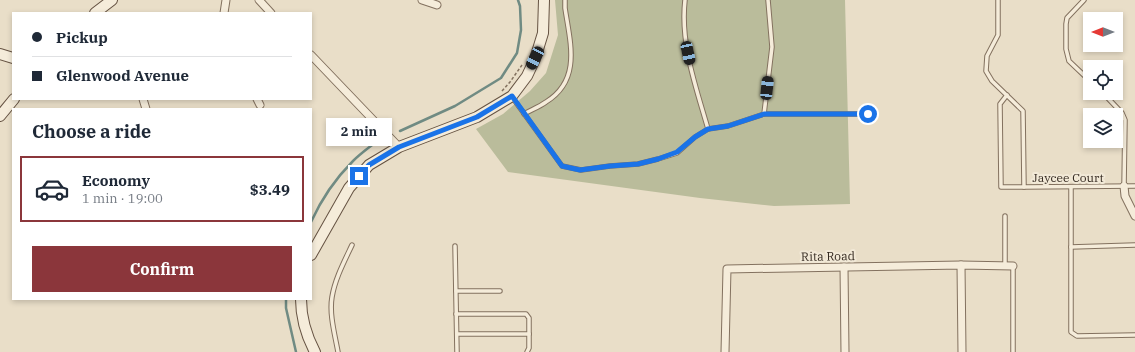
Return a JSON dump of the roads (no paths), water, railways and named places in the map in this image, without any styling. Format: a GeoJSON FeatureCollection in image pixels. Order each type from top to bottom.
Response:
{"type":"FeatureCollection","features":[{"type":"Feature","properties":{"kind":"street"},"geometry":{"type":"LineString","coordinates":[[96,12],[112,0]]}},
{"type":"Feature","properties":{"kind":"street"},"geometry":{"type":"LineString","coordinates":[[224,12],[226,0]]}},
{"type":"Feature","properties":{"kind":"street"},"geometry":{"type":"LineString","coordinates":[[259,0],[270,12]]}},
{"type":"Feature","properties":{"kind":"street"},"geometry":{"type":"LineString","coordinates":[[422,0],[437,5]]}},
{"type":"Feature","properties":{"kind":"street"},"geometry":{"type":"LineString","coordinates":[[312,253],[349,188],[369,165],[399,147],[477,117],[512,96],[526,76],[535,58],[543,33],[544,0]]}},
{"type":"Feature","properties":{"kind":"street"},"geometry":{"type":"LineString","coordinates":[[0,54],[12,58]]}},
{"type":"Feature","properties":{"kind":"street"},"geometry":{"type":"LineString","coordinates":[[312,55],[399,147]]}},
{"type":"Feature","properties":{"kind":"street"},"geometry":{"type":"LineString","coordinates":[[0,116],[13,100]]}},
{"type":"Feature","properties":{"kind":"street"},"geometry":{"type":"LineString","coordinates":[[1124,186],[1125,196],[1135,216]]}},
{"type":"Feature","properties":{"kind":"street"},"geometry":{"type":"LineString","coordinates":[[961,265],[962,352]]}},
{"type":"Feature","properties":{"kind":"street","name":"Rita Road"},"geometry":{"type":"LineString","coordinates":[[725,352],[727,269],[961,265],[1013,266]]}},
{"type":"Feature","properties":{"kind":"street"},"geometry":{"type":"LineString","coordinates":[[844,267],[845,352]]}},
{"type":"Feature","properties":{"kind":"street"},"geometry":{"type":"LineString","coordinates":[[301,300],[301,314],[305,331],[315,352]]}},
{"type":"Feature","properties":{"kind":"lane"},"geometry":{"type":"LineString","coordinates":[[524,114],[547,102],[562,88],[570,72],[572,54],[565,0]]}},
{"type":"Feature","properties":{"kind":"lane"},"geometry":{"type":"LineString","coordinates":[[685,0],[685,39],[708,129]]}},
{"type":"Feature","properties":{"kind":"lane"},"geometry":{"type":"LineString","coordinates":[[764,114],[772,47],[768,0]]}},
{"type":"Feature","properties":{"kind":"lane","name":"Jaycee Court"},"geometry":{"type":"LineString","coordinates":[[998,0],[998,35],[987,56],[986,71],[992,80],[1023,111],[1024,187],[1135,186]]}},
{"type":"Feature","properties":{"kind":"lane"},"geometry":{"type":"LineString","coordinates":[[1083,74],[1069,61],[1066,49],[1066,24],[1067,18],[1084,0]]}},
{"type":"Feature","properties":{"kind":"lane"},"geometry":{"type":"LineString","coordinates":[[1007,95],[1000,104],[1001,187],[1024,187]]}},
{"type":"Feature","properties":{"kind":"lane"},"geometry":{"type":"LineString","coordinates":[[512,96],[556,161],[562,166],[580,170],[638,164],[658,159],[677,152],[695,137],[708,129],[728,126],[764,114],[868,114]]}},
{"type":"Feature","properties":{"kind":"lane"},"geometry":{"type":"LineString","coordinates":[[1110,100],[1122,113],[1125,120],[1124,186]]}},
{"type":"Feature","properties":{"kind":"lane"},"geometry":{"type":"LineString","coordinates":[[1071,187],[1071,332],[1077,336],[1135,334]]}},
{"type":"Feature","properties":{"kind":"lane"},"geometry":{"type":"LineString","coordinates":[[1005,216],[1005,266]]}},
{"type":"Feature","properties":{"kind":"lane"},"geometry":{"type":"LineString","coordinates":[[338,352],[332,317],[331,298],[336,279],[352,245]]}},
{"type":"Feature","properties":{"kind":"lane"},"geometry":{"type":"LineString","coordinates":[[1071,247],[1135,245]]}},
{"type":"Feature","properties":{"kind":"lane"},"geometry":{"type":"LineString","coordinates":[[455,246],[457,352]]}},
{"type":"Feature","properties":{"kind":"lane"},"geometry":{"type":"LineString","coordinates":[[1013,266],[1013,352]]}},
{"type":"Feature","properties":{"kind":"lane"},"geometry":{"type":"LineString","coordinates":[[456,291],[500,291]]}},
{"type":"Feature","properties":{"kind":"lane"},"geometry":{"type":"LineString","coordinates":[[456,314],[526,314],[529,318],[530,334],[529,348],[527,352]]}},
{"type":"Feature","properties":{"kind":"lane"},"geometry":{"type":"LineString","coordinates":[[457,334],[530,334]]}},
{"type":"Feature","properties":{"kind":"waterway"},"geometry":{"type":"LineString","coordinates":[[400,131],[455,106],[501,78],[517,53],[521,30],[520,6],[518,0]]}},
{"type":"Feature","properties":{"kind":"waterway"},"geometry":{"type":"LineString","coordinates":[[312,220],[335,182],[356,158],[377,141]]}},
{"type":"Feature","properties":{"kind":"waterway"},"geometry":{"type":"LineString","coordinates":[[286,300],[286,308],[296,352]]}}]}
